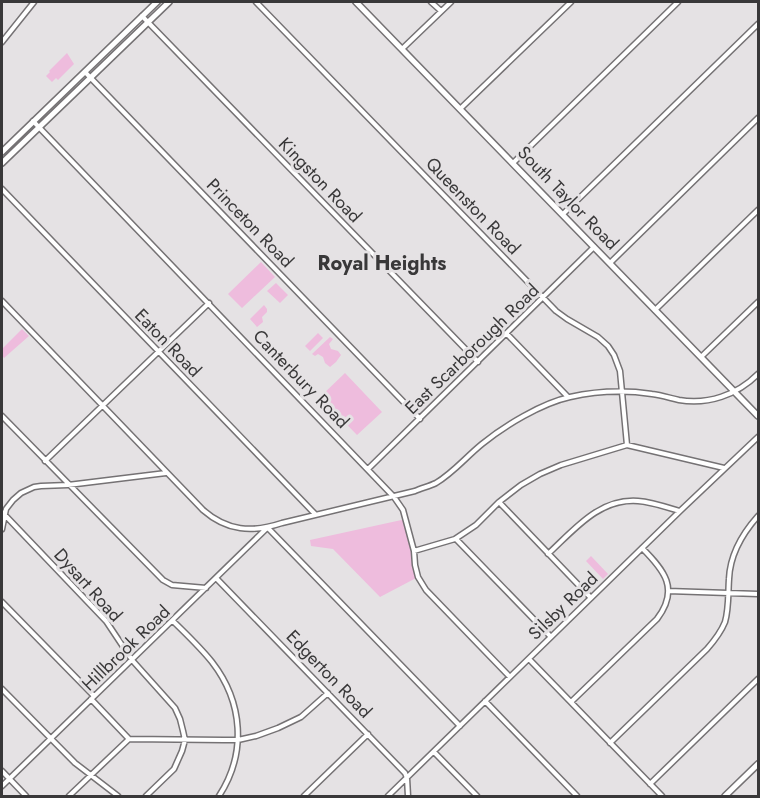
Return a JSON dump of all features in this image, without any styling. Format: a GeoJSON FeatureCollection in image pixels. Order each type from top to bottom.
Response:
{"type":"FeatureCollection","features":[{"type":"Feature","properties":{"kind":"main road"},"geometry":{"type":"LineString","coordinates":[[2,152],[157,2]]}},
{"type":"Feature","properties":{"kind":"main road"},"geometry":{"type":"LineString","coordinates":[[2,163],[169,2]]}},
{"type":"Feature","properties":{"kind":"main road","name":"South Taylor Road"},"geometry":{"type":"LineString","coordinates":[[356,2],[759,416]]}},
{"type":"Feature","properties":{"kind":"main road"},"geometry":{"type":"LineString","coordinates":[[45,110],[51,115]]}},
{"type":"Feature","properties":{"kind":"main road"},"geometry":{"type":"LineString","coordinates":[[725,796],[759,764]]}},
{"type":"Feature","properties":{"kind":"street"},"geometry":{"type":"LineString","coordinates":[[2,42],[34,2]]}},
{"type":"Feature","properties":{"kind":"street","name":"Queenston Road"},"geometry":{"type":"LineString","coordinates":[[256,2],[555,311],[598,337],[608,346],[620,371],[627,445]]}},
{"type":"Feature","properties":{"kind":"street"},"geometry":{"type":"LineString","coordinates":[[431,2],[441,11]]}},
{"type":"Feature","properties":{"kind":"street"},"geometry":{"type":"LineString","coordinates":[[402,49],[451,2]]}},
{"type":"Feature","properties":{"kind":"street"},"geometry":{"type":"LineString","coordinates":[[460,109],[571,2]]}},
{"type":"Feature","properties":{"kind":"street"},"geometry":{"type":"LineString","coordinates":[[513,163],[678,2]]}},
{"type":"Feature","properties":{"kind":"street","name":"Kingston Road"},"geometry":{"type":"LineString","coordinates":[[142,16],[478,362]]}},
{"type":"Feature","properties":{"kind":"street"},"geometry":{"type":"LineString","coordinates":[[563,214],[759,24]]}},
{"type":"Feature","properties":{"kind":"street","name":"Princeton Road"},"geometry":{"type":"LineString","coordinates":[[85,72],[420,419]]}},
{"type":"Feature","properties":{"kind":"street"},"geometry":{"type":"LineString","coordinates":[[610,262],[759,118]]}},
{"type":"Feature","properties":{"kind":"street","name":"Canterbury Road"},"geometry":{"type":"LineString","coordinates":[[33,122],[394,497],[403,510],[414,551],[416,571],[426,590],[510,677]]}},
{"type":"Feature","properties":{"kind":"street","name":"Eaton Road"},"geometry":{"type":"LineString","coordinates":[[2,189],[315,515]]}},
{"type":"Feature","properties":{"kind":"street"},"geometry":{"type":"LineString","coordinates":[[655,310],[759,210]]}},
{"type":"Feature","properties":{"kind":"street","name":"East Scarborough Road"},"geometry":{"type":"LineString","coordinates":[[368,469],[595,247]]}},
{"type":"Feature","properties":{"kind":"street"},"geometry":{"type":"LineString","coordinates":[[2,301],[203,510],[215,519],[250,530],[268,528],[394,497],[436,483],[504,428],[528,414],[568,398],[622,392],[653,394],[680,400],[713,399],[735,392],[759,374]]}},
{"type":"Feature","properties":{"kind":"street"},"geometry":{"type":"LineString","coordinates":[[701,357],[759,302]]}},
{"type":"Feature","properties":{"kind":"street"},"geometry":{"type":"LineString","coordinates":[[45,461],[209,303]]}},
{"type":"Feature","properties":{"kind":"street"},"geometry":{"type":"LineString","coordinates":[[507,334],[568,398]]}},
{"type":"Feature","properties":{"kind":"street"},"geometry":{"type":"LineString","coordinates":[[2,416],[163,580],[172,585],[206,588]]}},
{"type":"Feature","properties":{"kind":"street","name":"Silsby Road"},"geometry":{"type":"LineString","coordinates":[[388,796],[724,468],[759,437]]}},
{"type":"Feature","properties":{"kind":"street"},"geometry":{"type":"LineString","coordinates":[[414,551],[455,538],[476,525],[520,485],[540,474],[561,465],[627,445],[724,468]]}},
{"type":"Feature","properties":{"kind":"street"},"geometry":{"type":"LineString","coordinates":[[2,529],[3,514],[12,500],[21,493],[41,486],[167,473]]}},
{"type":"Feature","properties":{"kind":"street"},"geometry":{"type":"LineString","coordinates":[[549,554],[588,516],[613,503],[636,501],[680,511]]}},
{"type":"Feature","properties":{"kind":"street"},"geometry":{"type":"LineString","coordinates":[[499,502],[591,598]]}},
{"type":"Feature","properties":{"kind":"street","name":"Dysart Road"},"geometry":{"type":"LineString","coordinates":[[3,514],[106,621],[132,660],[175,708],[185,740]]}},
{"type":"Feature","properties":{"kind":"street"},"geometry":{"type":"LineString","coordinates":[[610,743],[707,650],[717,637],[725,622],[732,558],[745,532],[759,516]]}},
{"type":"Feature","properties":{"kind":"street"},"geometry":{"type":"LineString","coordinates":[[268,528],[460,726]]}},
{"type":"Feature","properties":{"kind":"street","name":"Hillbrook Road"},"geometry":{"type":"LineString","coordinates":[[2,786],[268,528]]}},
{"type":"Feature","properties":{"kind":"street"},"geometry":{"type":"LineString","coordinates":[[455,538],[551,637]]}},
{"type":"Feature","properties":{"kind":"street"},"geometry":{"type":"LineString","coordinates":[[571,702],[659,617],[665,606],[668,591],[666,577],[661,568],[642,548]]}},
{"type":"Feature","properties":{"kind":"street","name":"Edgerton Road"},"geometry":{"type":"LineString","coordinates":[[216,578],[368,734],[405,773],[407,778]]}},
{"type":"Feature","properties":{"kind":"street"},"geometry":{"type":"LineString","coordinates":[[668,591],[759,594]]}},
{"type":"Feature","properties":{"kind":"street"},"geometry":{"type":"LineString","coordinates":[[2,602],[129,739]]}},
{"type":"Feature","properties":{"kind":"street"},"geometry":{"type":"LineString","coordinates":[[173,621],[211,661],[223,678],[234,703],[238,740],[232,769],[219,796]]}},
{"type":"Feature","properties":{"kind":"street"},"geometry":{"type":"LineString","coordinates":[[529,659],[662,796]]}},
{"type":"Feature","properties":{"kind":"street"},"geometry":{"type":"LineString","coordinates":[[650,784],[759,679]]}},
{"type":"Feature","properties":{"kind":"street"},"geometry":{"type":"LineString","coordinates":[[2,689],[50,740],[75,763],[118,796]]}},
{"type":"Feature","properties":{"kind":"street"},"geometry":{"type":"LineString","coordinates":[[69,796],[129,739],[238,740],[263,734],[291,722],[309,711],[328,693]]}},
{"type":"Feature","properties":{"kind":"street"},"geometry":{"type":"LineString","coordinates":[[485,701],[577,796]]}},
{"type":"Feature","properties":{"kind":"street"},"geometry":{"type":"LineString","coordinates":[[304,796],[368,734]]}},
{"type":"Feature","properties":{"kind":"street"},"geometry":{"type":"LineString","coordinates":[[146,796],[174,769],[185,740]]}},
{"type":"Feature","properties":{"kind":"street"},"geometry":{"type":"LineString","coordinates":[[434,752],[477,796]]}},
{"type":"Feature","properties":{"kind":"street"},"geometry":{"type":"LineString","coordinates":[[2,771],[26,796]]}},
{"type":"Feature","properties":{"kind":"street"},"geometry":{"type":"LineString","coordinates":[[407,778],[408,796]]}},
{"type":"Feature","properties":{"kind":"shaded area"},"geometry":{"type":"Polygon","coordinates":[[[67,53],[74,64],[58,80],[56,78],[52,82],[46,76],[67,53]]]}},
{"type":"Feature","properties":{"kind":"shaded area"},"geometry":{"type":"Polygon","coordinates":[[[261,262],[275,277],[242,308],[228,294],[261,262]]]}},
{"type":"Feature","properties":{"kind":"shaded area"},"geometry":{"type":"Polygon","coordinates":[[[276,283],[288,295],[280,303],[267,291],[276,283]]]}},
{"type":"Feature","properties":{"kind":"shaded area"},"geometry":{"type":"Polygon","coordinates":[[[264,305],[267,312],[262,317],[263,322],[257,327],[250,319],[264,305]]]}},
{"type":"Feature","properties":{"kind":"shaded area"},"geometry":{"type":"Polygon","coordinates":[[[22,329],[29,336],[4,358],[2,349],[22,329]]]}},
{"type":"Feature","properties":{"kind":"shaded area"},"geometry":{"type":"Polygon","coordinates":[[[318,333],[323,338],[310,351],[305,346],[318,333]]]}},
{"type":"Feature","properties":{"kind":"shaded area"},"geometry":{"type":"Polygon","coordinates":[[[330,337],[333,339],[329,344],[331,349],[338,351],[341,355],[330,367],[325,363],[323,357],[312,354],[330,337]]]}},
{"type":"Feature","properties":{"kind":"shaded area"},"geometry":{"type":"Polygon","coordinates":[[[345,373],[382,412],[357,435],[320,397],[345,373]]]}},
{"type":"Feature","properties":{"kind":"shaded area"},"geometry":{"type":"Polygon","coordinates":[[[406,519],[418,577],[380,597],[333,549],[311,546],[310,540],[406,519]]]}},
{"type":"Feature","properties":{"kind":"shaded area"},"geometry":{"type":"Polygon","coordinates":[[[591,556],[608,574],[603,579],[586,561],[591,556]]]}},
{"type":"Feature","properties":{"kind":"district","name":"Royal Heights"},"geometry":{"type":"Point","coordinates":[382,263]}}]}
